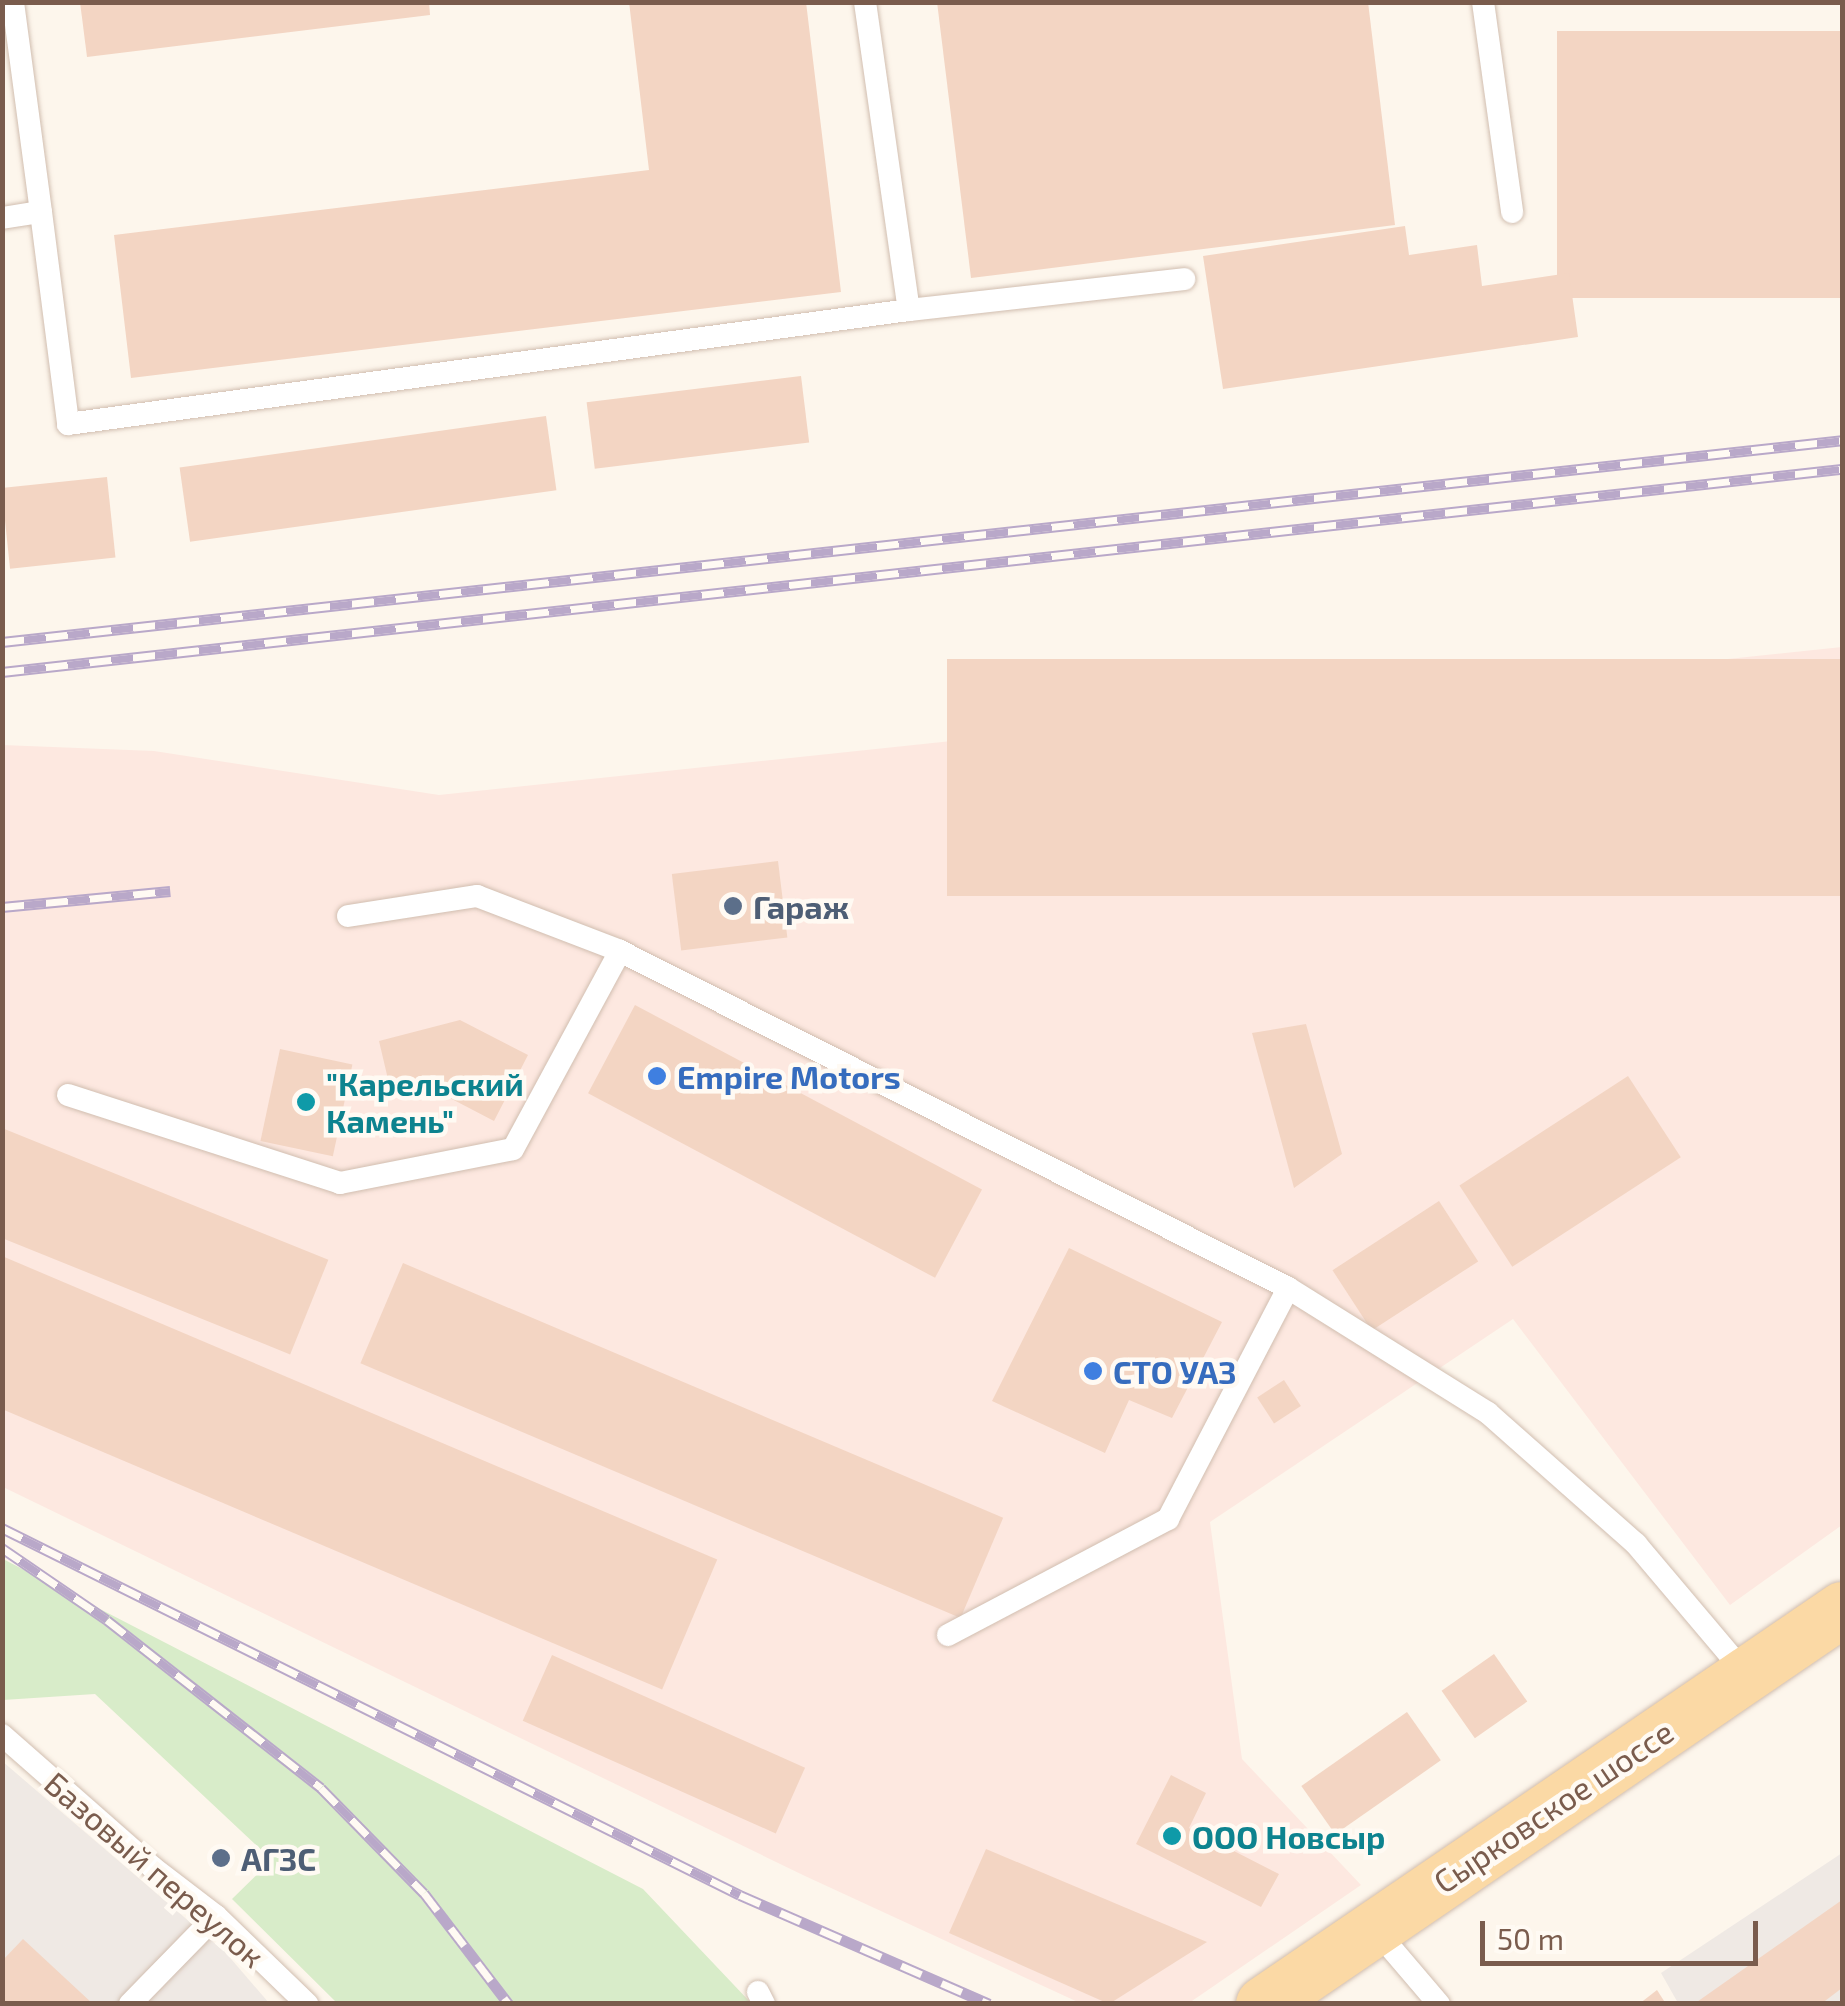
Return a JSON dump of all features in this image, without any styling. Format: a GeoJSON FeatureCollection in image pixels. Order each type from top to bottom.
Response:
{"type":"FeatureCollection","features":[{"type":"Feature","properties":{"kind":"main road","name":"Сырковское шоссе"},"geometry":{"type":"LineString","coordinates":[[1263,2004],[1842,1608]]}},
{"type":"Feature","properties":{"kind":"lane"},"geometry":{"type":"LineString","coordinates":[[13,2],[68,424],[909,310],[1184,279]]}},
{"type":"Feature","properties":{"kind":"lane"},"geometry":{"type":"LineString","coordinates":[[865,2],[909,310]]}},
{"type":"Feature","properties":{"kind":"lane"},"geometry":{"type":"LineString","coordinates":[[1483,2],[1512,212]]}},
{"type":"Feature","properties":{"kind":"lane"},"geometry":{"type":"LineString","coordinates":[[2,218],[40,212]]}},
{"type":"Feature","properties":{"kind":"lane"},"geometry":{"type":"LineString","coordinates":[[348,916],[477,896],[620,950],[1288,1288],[1488,1413],[1636,1544],[1746,1674]]}},
{"type":"Feature","properties":{"kind":"lane"},"geometry":{"type":"LineString","coordinates":[[68,1095],[340,1183],[513,1149],[620,950]]}},
{"type":"Feature","properties":{"kind":"lane"},"geometry":{"type":"LineString","coordinates":[[948,1635],[1168,1520],[1288,1288]]}},
{"type":"Feature","properties":{"kind":"lane","name":"Базовый переулок"},"geometry":{"type":"LineString","coordinates":[[2,1735],[152,1867],[216,1916],[307,2004]]}},
{"type":"Feature","properties":{"kind":"lane"},"geometry":{"type":"LineString","coordinates":[[130,2004],[216,1916]]}},
{"type":"Feature","properties":{"kind":"lane"},"geometry":{"type":"LineString","coordinates":[[1374,1928],[1439,2004]]}},
{"type":"Feature","properties":{"kind":"shaded area"},"geometry":{"type":"Polygon","coordinates":[[[1842,647],[1842,1525],[1730,1605],[1513,1319],[1210,1522],[1242,1759],[1361,1885],[1189,2003],[1080,2003],[805,1876],[3,1487],[2,745],[154,751],[439,795],[1842,647]]]}},
{"type":"Feature","properties":{"kind":"shaded area"},"geometry":{"type":"Polygon","coordinates":[[[2,1761],[226,1953],[269,2003],[3,2003],[2,1761]]]}},
{"type":"Feature","properties":{"kind":"shaded area"},"geometry":{"type":"Polygon","coordinates":[[[1842,1853],[1842,2003],[1678,2003],[1661,1973],[1842,1853]]]}},
{"type":"Feature","properties":{"kind":"green space"},"geometry":{"type":"Polygon","coordinates":[[[3,1559],[643,1889],[751,2003],[337,2003],[232,1899],[272,1860],[95,1694],[3,1700],[3,1559]]]}},
{"type":"Feature","properties":{"kind":"building"},"geometry":{"type":"Polygon","coordinates":[[[80,2],[429,2],[430,15],[87,57],[80,2]]]}},
{"type":"Feature","properties":{"kind":"building"},"geometry":{"type":"Polygon","coordinates":[[[629,2],[806,2],[841,292],[131,378],[114,235],[649,170],[629,2]]]}},
{"type":"Feature","properties":{"kind":"building"},"geometry":{"type":"Polygon","coordinates":[[[937,2],[1368,2],[1395,225],[971,278],[937,2]]]}},
{"type":"Feature","properties":{"kind":"building"},"geometry":{"type":"Polygon","coordinates":[[[1557,31],[1842,31],[1842,298],[1557,298],[1557,31]]]}},
{"type":"Feature","properties":{"kind":"building"},"geometry":{"type":"Polygon","coordinates":[[[1405,226],[1409,255],[1477,245],[1482,286],[1569,273],[1578,337],[1223,389],[1203,256],[1405,226]]]}},
{"type":"Feature","properties":{"kind":"building"},"geometry":{"type":"Polygon","coordinates":[[[801,376],[809,443],[595,469],[587,402],[801,376]]]}},
{"type":"Feature","properties":{"kind":"building"},"geometry":{"type":"Polygon","coordinates":[[[546,416],[556,490],[190,542],[180,467],[546,416]]]}},
{"type":"Feature","properties":{"kind":"building"},"geometry":{"type":"Polygon","coordinates":[[[107,477],[115,558],[10,569],[2,488],[107,477]]]}},
{"type":"Feature","properties":{"kind":"building"},"geometry":{"type":"Polygon","coordinates":[[[947,659],[1842,659],[1842,896],[947,896],[947,659]]]}},
{"type":"Feature","properties":{"kind":"building"},"geometry":{"type":"Polygon","coordinates":[[[778,861],[787,937],[681,950],[672,874],[778,861]]]}},
{"type":"Feature","properties":{"kind":"building"},"geometry":{"type":"Polygon","coordinates":[[[635,1005],[982,1190],[935,1278],[588,1093],[635,1005]]]}},
{"type":"Feature","properties":{"kind":"building"},"geometry":{"type":"Polygon","coordinates":[[[460,1020],[528,1055],[494,1121],[423,1084],[391,1092],[379,1041],[460,1020]]]}},
{"type":"Feature","properties":{"kind":"building"},"geometry":{"type":"Polygon","coordinates":[[[1306,1024],[1342,1154],[1294,1188],[1252,1033],[1306,1024]]]}},
{"type":"Feature","properties":{"kind":"building","name":"\"Карельский Камень\""},"geometry":{"type":"Polygon","coordinates":[[[280,1049],[352,1064],[333,1156],[260,1141],[280,1049]]]}},
{"type":"Feature","properties":{"kind":"building"},"geometry":{"type":"Polygon","coordinates":[[[1628,1076],[1681,1157],[1512,1267],[1459,1185],[1628,1076]]]}},
{"type":"Feature","properties":{"kind":"building"},"geometry":{"type":"Polygon","coordinates":[[[2,1128],[328,1260],[290,1354],[2,1238],[2,1128]]]}},
{"type":"Feature","properties":{"kind":"building"},"geometry":{"type":"Polygon","coordinates":[[[1439,1201],[1478,1261],[1372,1331],[1332,1270],[1439,1201]]]}},
{"type":"Feature","properties":{"kind":"building"},"geometry":{"type":"Polygon","coordinates":[[[1069,1248],[1222,1322],[1172,1418],[1129,1400],[1105,1453],[992,1401],[1069,1248]]]}},
{"type":"Feature","properties":{"kind":"building"},"geometry":{"type":"Polygon","coordinates":[[[2,1256],[717,1560],[662,1689],[2,1409],[2,1256]]]}},
{"type":"Feature","properties":{"kind":"building"},"geometry":{"type":"Polygon","coordinates":[[[403,1263],[1003,1518],[961,1618],[360,1363],[403,1263]]]}},
{"type":"Feature","properties":{"kind":"building"},"geometry":{"type":"Polygon","coordinates":[[[1284,1380],[1301,1406],[1274,1423],[1257,1397],[1284,1380]]]}},
{"type":"Feature","properties":{"kind":"building"},"geometry":{"type":"Polygon","coordinates":[[[1494,1654],[1527,1702],[1475,1738],[1442,1691],[1494,1654]]]}},
{"type":"Feature","properties":{"kind":"building"},"geometry":{"type":"Polygon","coordinates":[[[552,1655],[805,1768],[776,1833],[523,1721],[552,1655]]]}},
{"type":"Feature","properties":{"kind":"building"},"geometry":{"type":"Polygon","coordinates":[[[1407,1712],[1441,1760],[1335,1834],[1301,1786],[1407,1712]]]}},
{"type":"Feature","properties":{"kind":"building","name":"ООО Новсыр"},"geometry":{"type":"Polygon","coordinates":[[[1171,1775],[1206,1793],[1189,1828],[1279,1874],[1261,1907],[1136,1844],[1171,1775]]]}},
{"type":"Feature","properties":{"kind":"building"},"geometry":{"type":"Polygon","coordinates":[[[986,1849],[1207,1942],[1109,2004],[949,1933],[986,1849]]]}},
{"type":"Feature","properties":{"kind":"building"},"geometry":{"type":"Polygon","coordinates":[[[1842,1900],[1842,1988],[1821,2004],[1694,2004],[1842,1900]]]}},
{"type":"Feature","properties":{"kind":"building"},"geometry":{"type":"Polygon","coordinates":[[[23,1939],[93,2004],[2,2004],[2,1961],[23,1939]]]}},
{"type":"Feature","properties":{"kind":"building"},"geometry":{"type":"Polygon","coordinates":[[[1657,1990],[1666,2004],[1639,2004],[1657,1990]]]}},
{"type":"Feature","properties":{"kind":"railway"},"geometry":{"type":"LineString","coordinates":[[2,642],[1842,440]]}},
{"type":"Feature","properties":{"kind":"railway"},"geometry":{"type":"LineString","coordinates":[[2,672],[1842,469]]}},
{"type":"Feature","properties":{"kind":"railway"},"geometry":{"type":"LineString","coordinates":[[2,907],[170,891]]}},
{"type":"Feature","properties":{"kind":"railway"},"geometry":{"type":"LineString","coordinates":[[2,1528],[740,1895],[989,2004]]}},
{"type":"Feature","properties":{"kind":"railway"},"geometry":{"type":"LineString","coordinates":[[2,1548],[107,1620],[321,1788],[424,1893],[509,2004]]}},
{"type":"Feature","properties":{"kind":"place","name":"Гараж"},"geometry":{"type":"Point","coordinates":[733,906]}},
{"type":"Feature","properties":{"kind":"place","name":"Empire Motors"},"geometry":{"type":"Point","coordinates":[657,1076]}},
{"type":"Feature","properties":{"kind":"place","name":"\"Карельский Камень\""},"geometry":{"type":"Point","coordinates":[306,1102]}},
{"type":"Feature","properties":{"kind":"place","name":"СТО УАЗ"},"geometry":{"type":"Point","coordinates":[1093,1371]}},
{"type":"Feature","properties":{"kind":"place","name":"ООО Новсыр"},"geometry":{"type":"Point","coordinates":[1172,1836]}},
{"type":"Feature","properties":{"kind":"place","name":"АГЗС"},"geometry":{"type":"Point","coordinates":[221,1858]}}]}
